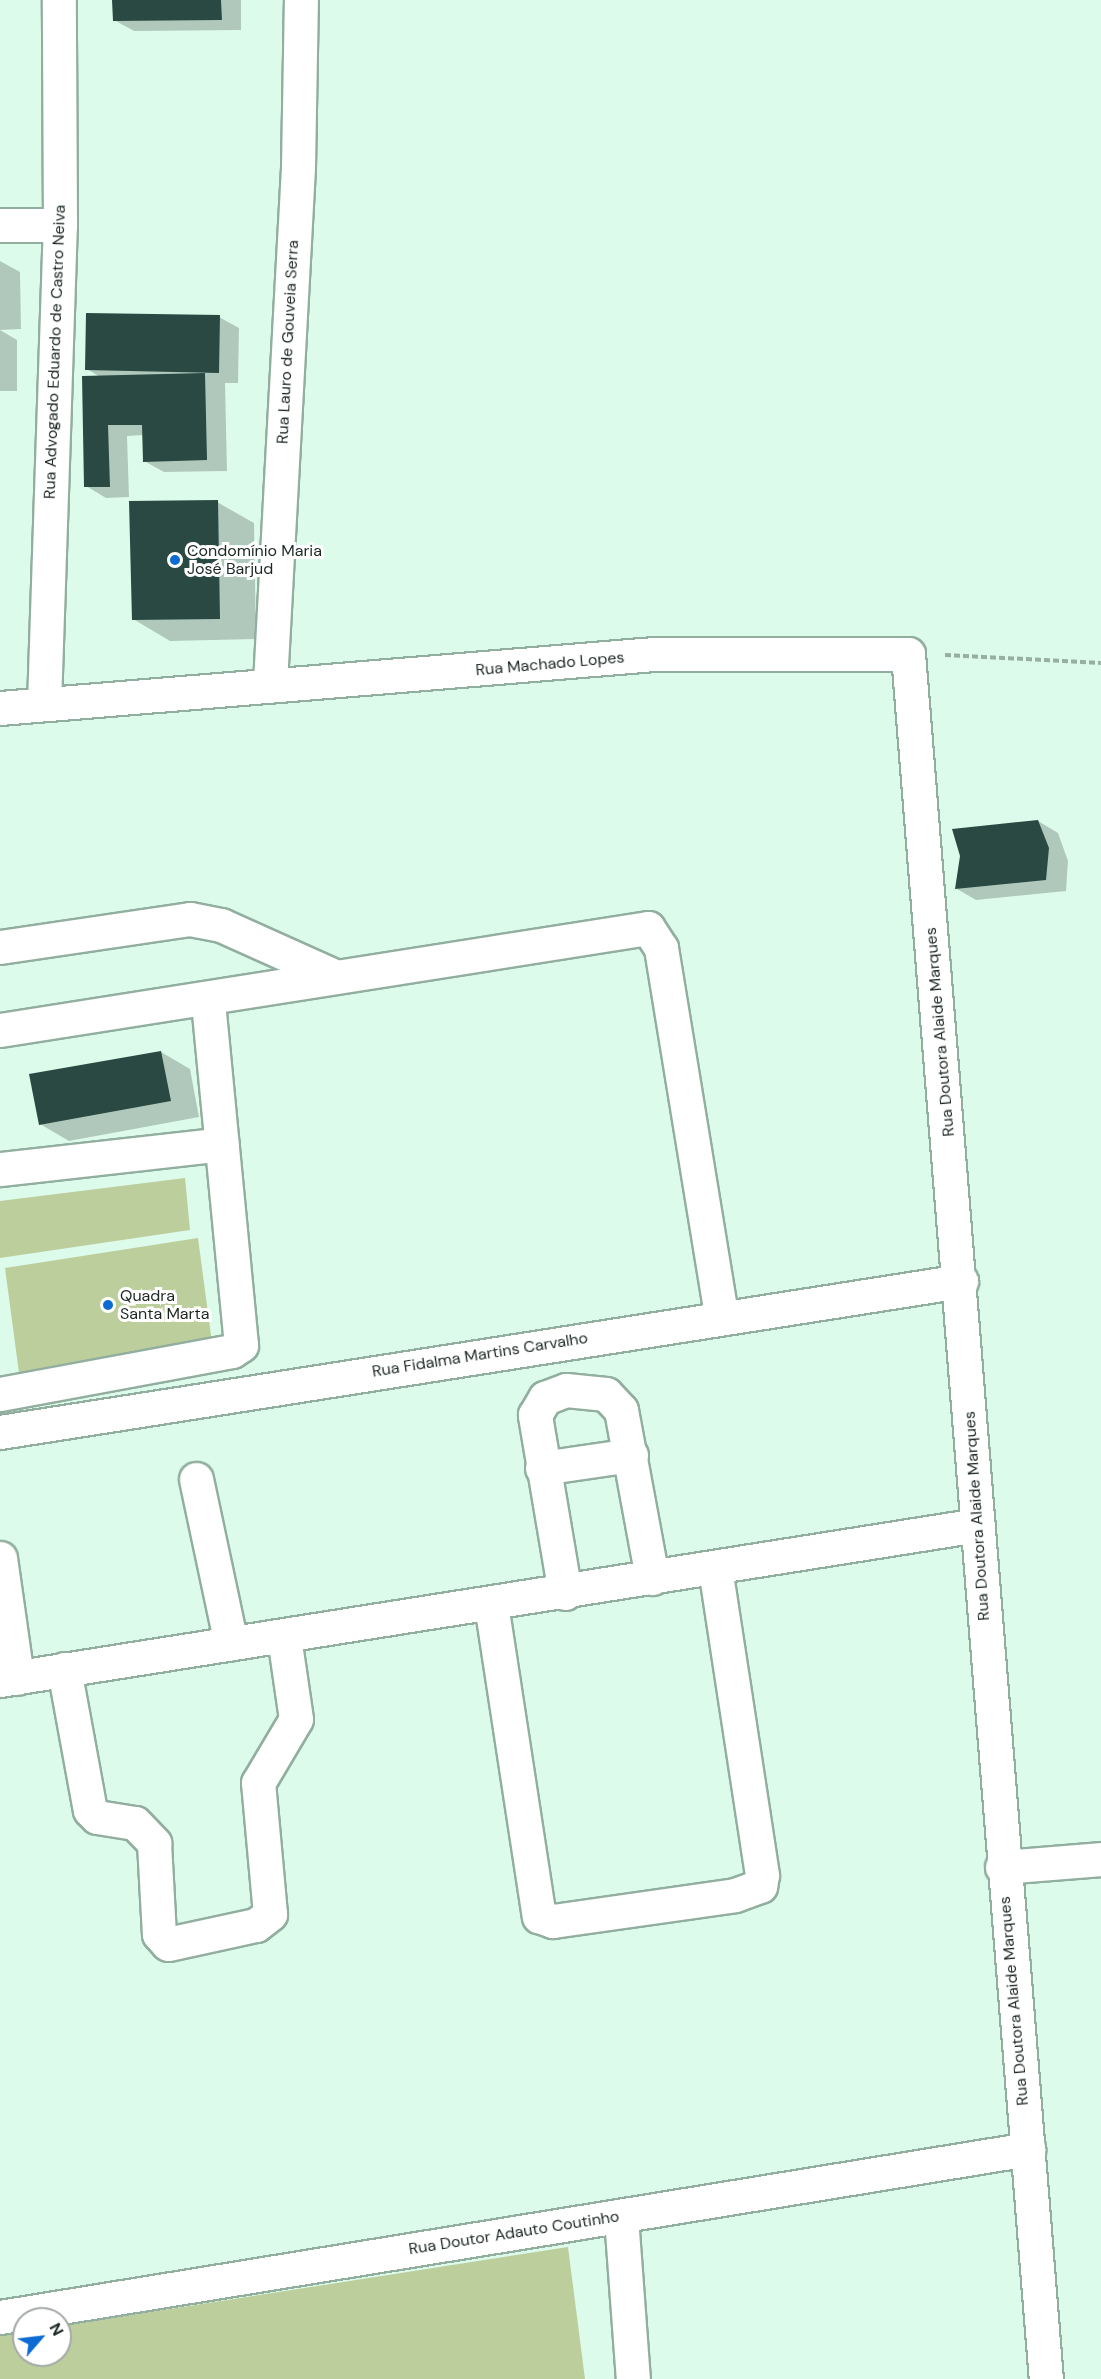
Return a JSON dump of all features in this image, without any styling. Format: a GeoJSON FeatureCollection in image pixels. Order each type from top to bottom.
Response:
{"type":"FeatureCollection","features":[{"type":"Feature","properties":{"kind":"street","name":"Rua Advogado Eduardo de Castro Neiva"},"geometry":{"type":"LineString","coordinates":[[44,704],[60,225],[59,0]]}},
{"type":"Feature","properties":{"kind":"street","name":"Rua Lauro de Gouveia Serra"},"geometry":{"type":"LineString","coordinates":[[270,683],[298,166],[301,0]]}},
{"type":"Feature","properties":{"kind":"street"},"geometry":{"type":"LineString","coordinates":[[0,225],[60,225]]}},
{"type":"Feature","properties":{"kind":"street","name":"Rua Machado Lopes"},"geometry":{"type":"LineString","coordinates":[[0,708],[270,683],[654,654],[908,654]]}},
{"type":"Feature","properties":{"kind":"street","name":"Rua Doutora Alaide Marques"},"geometry":{"type":"LineString","coordinates":[[908,654],[961,1281],[1002,1867],[1046,2379]]}},
{"type":"Feature","properties":{"kind":"street"},"geometry":{"type":"LineString","coordinates":[[0,947],[190,919],[221,925],[332,975]]}},
{"type":"Feature","properties":{"kind":"street"},"geometry":{"type":"LineString","coordinates":[[0,1030],[208,1001],[332,975],[642,927],[656,934],[721,1316]]}},
{"type":"Feature","properties":{"kind":"street"},"geometry":{"type":"LineString","coordinates":[[0,1394],[232,1351],[241,1345],[208,1001]]}},
{"type":"Feature","properties":{"kind":"street"},"geometry":{"type":"LineString","coordinates":[[0,1169],[222,1144]]}},
{"type":"Feature","properties":{"kind":"street","name":"Rua Fidalma Martins Carvalho"},"geometry":{"type":"LineString","coordinates":[[0,1432],[721,1316],[961,1281]]}},
{"type":"Feature","properties":{"kind":"street"},"geometry":{"type":"LineString","coordinates":[[565,1593],[542,1468],[535,1415],[545,1398],[566,1390],[591,1391],[615,1400],[631,1455],[652,1578]]}},
{"type":"Feature","properties":{"kind":"street"},"geometry":{"type":"LineString","coordinates":[[542,1468],[631,1455]]}},
{"type":"Feature","properties":{"kind":"street"},"geometry":{"type":"LineString","coordinates":[[196,1479],[231,1643]]}},
{"type":"Feature","properties":{"kind":"street"},"geometry":{"type":"LineString","coordinates":[[0,1558],[8,1679],[565,1593],[978,1525]]}},
{"type":"Feature","properties":{"kind":"street"},"geometry":{"type":"LineString","coordinates":[[491,1604],[539,1916],[553,1921],[735,1894],[760,1887],[762,1875],[714,1569]]}},
{"type":"Feature","properties":{"kind":"street"},"geometry":{"type":"LineString","coordinates":[[64,1669],[90,1810],[97,1817],[135,1822],[154,1843],[159,1934],[168,1944],[256,1925],[270,1914],[258,1783],[296,1719],[284,1637]]}},
{"type":"Feature","properties":{"kind":"street"},"geometry":{"type":"LineString","coordinates":[[1002,1867],[1101,1859]]}},
{"type":"Feature","properties":{"kind":"street","name":"Rua Doutor Adauto Coutinho"},"geometry":{"type":"LineString","coordinates":[[0,2317],[1028,2149]]}},
{"type":"Feature","properties":{"kind":"street"},"geometry":{"type":"LineString","coordinates":[[621,2217],[633,2379]]}},
{"type":"Feature","properties":{"kind":"path"},"geometry":{"type":"LineString","coordinates":[[908,654],[1101,663]]}},
{"type":"Feature","properties":{"kind":"green space"},"geometry":{"type":"Polygon","coordinates":[[[185,1178],[190,1230],[0,1258],[0,1201],[185,1178]]]}},
{"type":"Feature","properties":{"kind":"green space","name":"Quadra Santa Marta"},"geometry":{"type":"Polygon","coordinates":[[[198,1238],[212,1343],[19,1373],[5,1268],[198,1238]]]}},
{"type":"Feature","properties":{"kind":"green space"},"geometry":{"type":"Polygon","coordinates":[[[568,2247],[585,2379],[0,2379],[0,2336],[12,2334],[12,2367],[72,2367],[72,2324],[568,2247]]]}},
{"type":"Feature","properties":{"kind":"building"},"geometry":{"type":"Polygon","coordinates":[[[112,0],[221,0],[222,20],[113,21],[112,0]]]}},
{"type":"Feature","properties":{"kind":"building"},"geometry":{"type":"Polygon","coordinates":[[[86,313],[220,315],[219,373],[85,370],[86,313]]]}},
{"type":"Feature","properties":{"kind":"building"},"geometry":{"type":"Polygon","coordinates":[[[205,373],[207,460],[143,462],[142,425],[108,425],[110,487],[84,487],[82,376],[205,373]]]}},
{"type":"Feature","properties":{"kind":"building","name":"Condomínio Maria José Barjud"},"geometry":{"type":"Polygon","coordinates":[[[218,500],[220,619],[132,620],[129,501],[218,500]]]}},
{"type":"Feature","properties":{"kind":"building"},"geometry":{"type":"Polygon","coordinates":[[[1038,820],[1049,848],[1046,880],[955,889],[960,856],[952,829],[1038,820]]]}},
{"type":"Feature","properties":{"kind":"building"},"geometry":{"type":"Polygon","coordinates":[[[161,1051],[171,1101],[39,1125],[29,1074],[161,1051]]]}},
{"type":"Feature","properties":{"kind":"place","name":"Condomínio Maria José Barjud"},"geometry":{"type":"Point","coordinates":[175,560]}},
{"type":"Feature","properties":{"kind":"place","name":"Quadra Santa Marta"},"geometry":{"type":"Point","coordinates":[108,1305]}}]}
